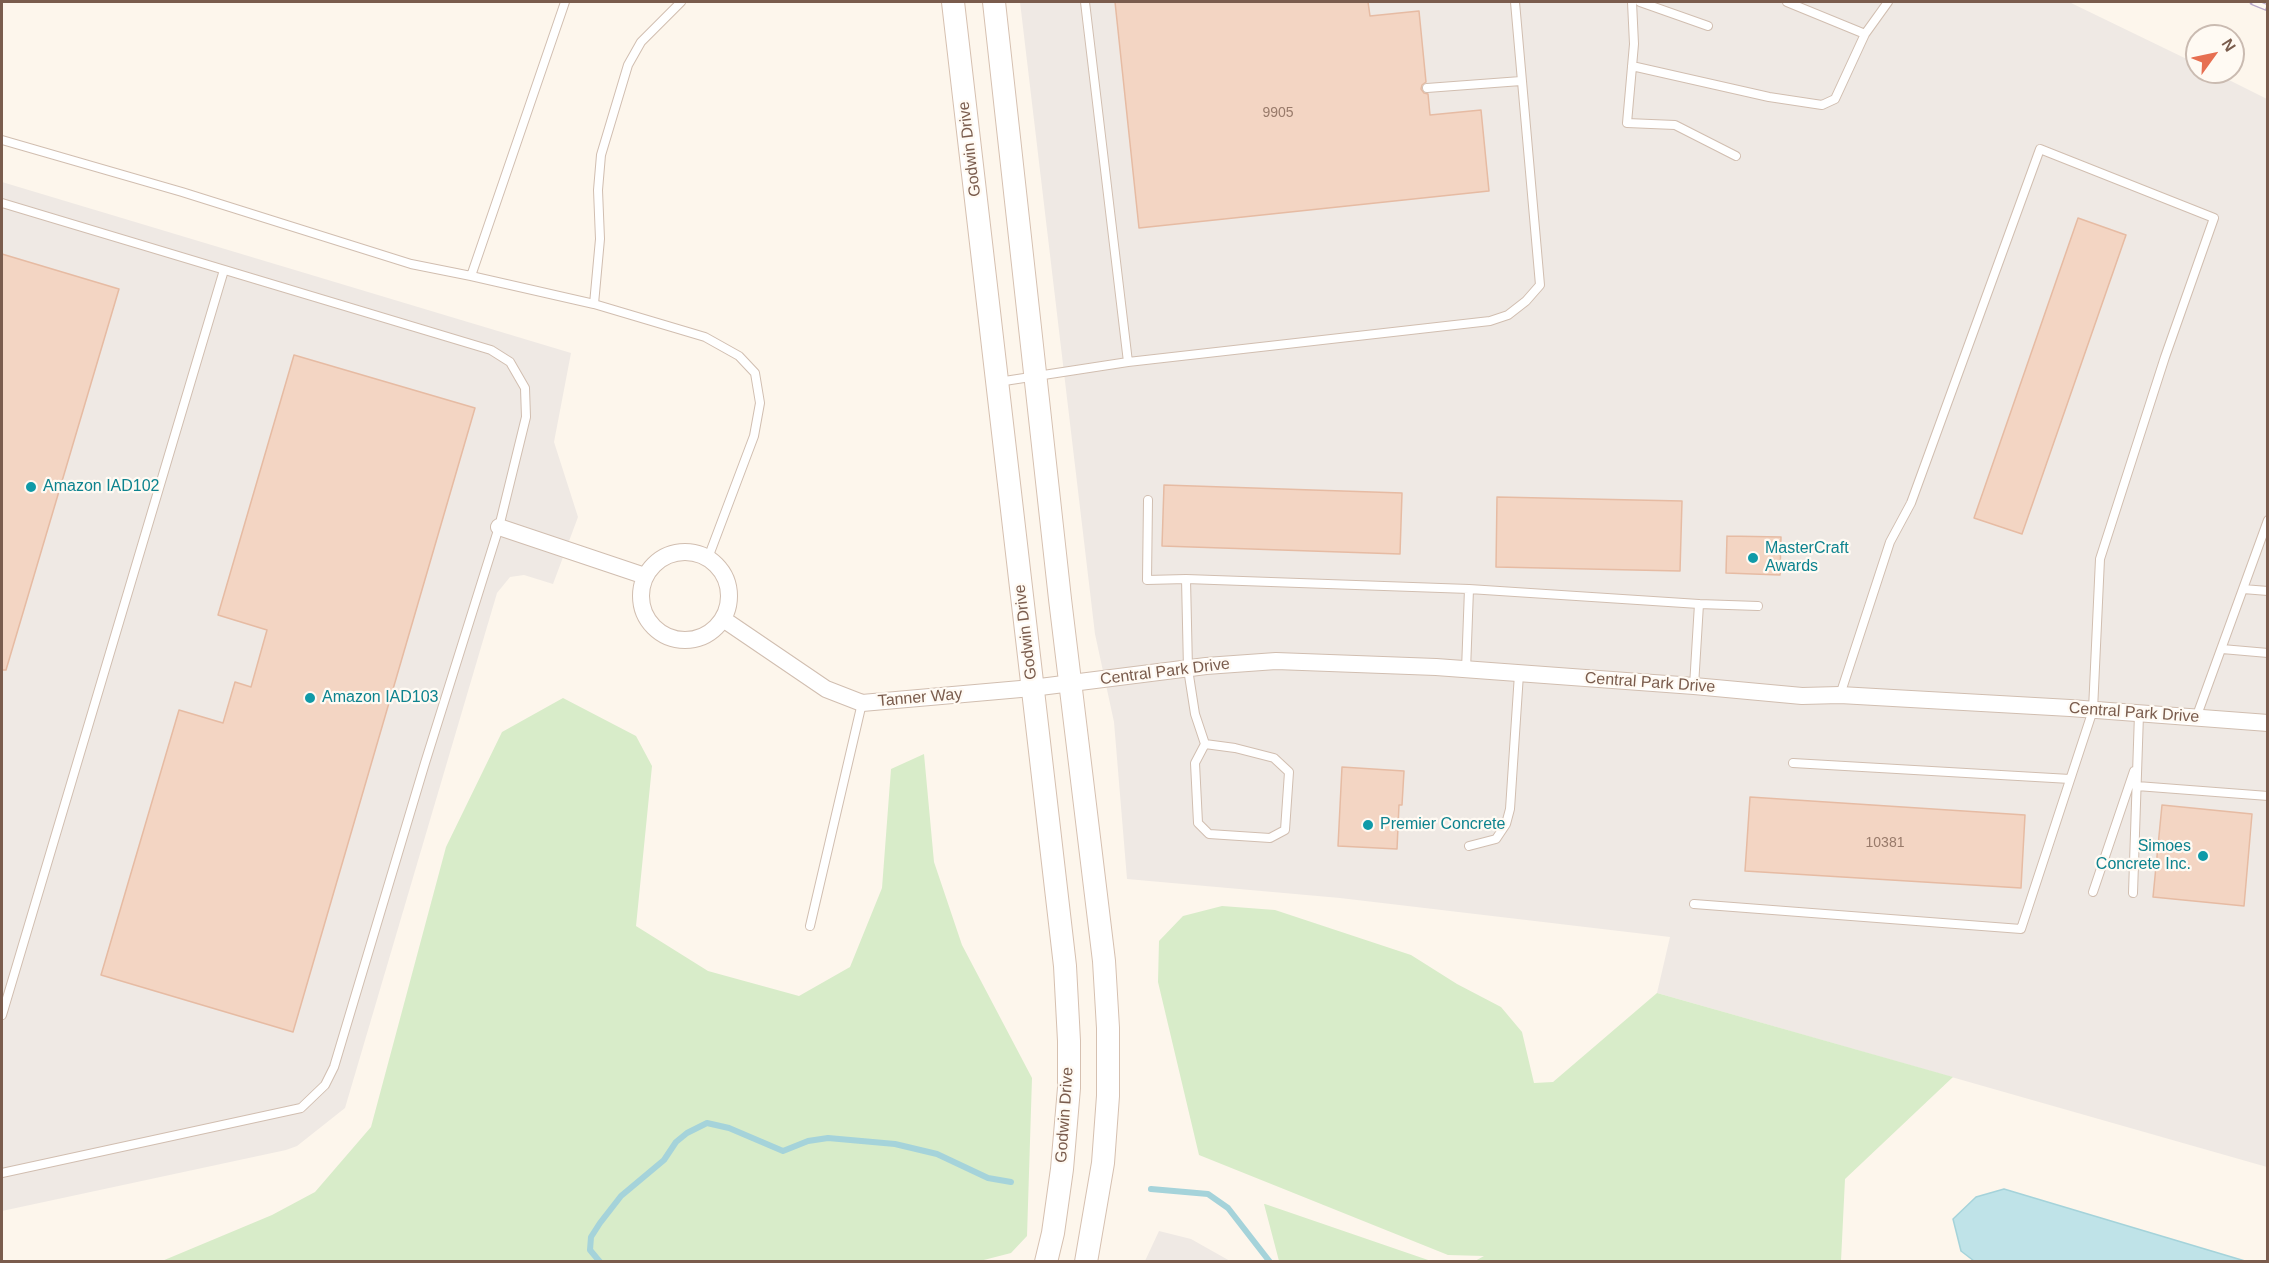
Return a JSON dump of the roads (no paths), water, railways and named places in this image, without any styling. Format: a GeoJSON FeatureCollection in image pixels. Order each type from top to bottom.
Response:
{"type":"FeatureCollection","features":[{"type":"Feature","properties":{"kind":"street","name":"Godwin Drive"},"geometry":{"type":"LineString","coordinates":[[953,2],[1065,966],[1069,1088],[1062,1169],[1053,1233],[1046,1262]]}},
{"type":"Feature","properties":{"kind":"street"},"geometry":{"type":"LineString","coordinates":[[994,2],[1035,376],[1104,961],[1108,1028],[1108,1096],[1103,1163],[1086,1262]]}},
{"type":"Feature","properties":{"kind":"street"},"geometry":{"type":"LineString","coordinates":[[499,527],[645,576]]}},
{"type":"Feature","properties":{"kind":"street"},"geometry":{"type":"LineString","coordinates":[[682,552],[695,553],[708,558],[719,567],[726,579],[729,592],[728,606],[723,619],[715,630],[702,638],[687,641],[672,638],[658,631],[648,620],[642,606],[641,591],[645,576],[654,564],[667,555],[682,552]]}},
{"type":"Feature","properties":{"kind":"street","name":"Tanner Way"},"geometry":{"type":"LineString","coordinates":[[723,619],[826,688],[862,703],[1032,688]]}},
{"type":"Feature","properties":{"kind":"street","name":"Central Park Drive"},"geometry":{"type":"LineString","coordinates":[[1032,688],[1276,661],[1466,670],[1802,696],[1840,695],[2268,723]]}},
{"type":"Feature","properties":{"kind":"lane"},"geometry":{"type":"LineString","coordinates":[[471,276],[565,2]]}},
{"type":"Feature","properties":{"kind":"lane"},"geometry":{"type":"LineString","coordinates":[[594,304],[600,239],[598,189],[601,155],[628,65],[641,42],[681,2]]}},
{"type":"Feature","properties":{"kind":"lane"},"geometry":{"type":"LineString","coordinates":[[1085,2],[1128,362]]}},
{"type":"Feature","properties":{"kind":"lane"},"geometry":{"type":"LineString","coordinates":[[997,382],[1128,362],[1490,321],[1508,315],[1526,301],[1540,285],[1515,2]]}},
{"type":"Feature","properties":{"kind":"lane"},"geometry":{"type":"LineString","coordinates":[[1632,2],[1634,44],[1627,123],[1675,125],[1736,156]]}},
{"type":"Feature","properties":{"kind":"lane"},"geometry":{"type":"LineString","coordinates":[[1640,2],[1708,26]]}},
{"type":"Feature","properties":{"kind":"lane"},"geometry":{"type":"LineString","coordinates":[[1787,2],[1864,34]]}},
{"type":"Feature","properties":{"kind":"lane"},"geometry":{"type":"LineString","coordinates":[[1632,66],[1769,97],[1822,105],[1835,99],[1864,34],[1888,2]]}},
{"type":"Feature","properties":{"kind":"lane"},"geometry":{"type":"LineString","coordinates":[[1427,88],[1521,81]]}},
{"type":"Feature","properties":{"kind":"lane"},"geometry":{"type":"LineString","coordinates":[[2,140],[182,192],[411,264],[594,304],[705,337],[739,356],[754,373],[760,403],[754,436],[708,558]]}},
{"type":"Feature","properties":{"kind":"lane"},"geometry":{"type":"LineString","coordinates":[[1694,904],[2020,929],[2093,710],[2100,559],[2165,357],[2214,218],[2040,149],[1911,503],[1890,542],[1840,695]]}},
{"type":"Feature","properties":{"kind":"lane"},"geometry":{"type":"LineString","coordinates":[[2,203],[490,350],[510,362],[525,388],[526,417],[499,527],[425,763],[334,1067],[325,1085],[312,1100],[301,1108],[2,1173]]}},
{"type":"Feature","properties":{"kind":"lane"},"geometry":{"type":"LineString","coordinates":[[2,1015],[224,270]]}},
{"type":"Feature","properties":{"kind":"lane"},"geometry":{"type":"LineString","coordinates":[[1148,500],[1147,580],[1186,579],[1469,589],[1758,606]]}},
{"type":"Feature","properties":{"kind":"lane"},"geometry":{"type":"LineString","coordinates":[[2196,718],[2268,520]]}},
{"type":"Feature","properties":{"kind":"lane"},"geometry":{"type":"LineString","coordinates":[[1186,579],[1188,669],[1195,714],[1205,744],[1195,764],[1198,823],[1209,834],[1270,838],[1285,830],[1289,772],[1274,758],[1235,748],[1205,744]]}},
{"type":"Feature","properties":{"kind":"lane"},"geometry":{"type":"LineString","coordinates":[[1466,670],[1469,589]]}},
{"type":"Feature","properties":{"kind":"lane"},"geometry":{"type":"LineString","coordinates":[[2243,589],[2268,591]]}},
{"type":"Feature","properties":{"kind":"lane"},"geometry":{"type":"LineString","coordinates":[[1694,686],[1699,604]]}},
{"type":"Feature","properties":{"kind":"lane"},"geometry":{"type":"LineString","coordinates":[[2222,649],[2268,652]]}},
{"type":"Feature","properties":{"kind":"lane"},"geometry":{"type":"LineString","coordinates":[[1469,846],[1496,839],[1506,824],[1510,809],[1519,674]]}},
{"type":"Feature","properties":{"kind":"lane"},"geometry":{"type":"LineString","coordinates":[[810,926],[862,703]]}},
{"type":"Feature","properties":{"kind":"lane"},"geometry":{"type":"LineString","coordinates":[[2133,893],[2139,714]]}},
{"type":"Feature","properties":{"kind":"lane"},"geometry":{"type":"LineString","coordinates":[[2092,892],[2138,762]]}},
{"type":"Feature","properties":{"kind":"lane"},"geometry":{"type":"LineString","coordinates":[[1793,763],[2070,779]]}},
{"type":"Feature","properties":{"kind":"lane"},"geometry":{"type":"LineString","coordinates":[[2137,786],[2268,796]]}},
{"type":"Feature","properties":{"kind":"water"},"geometry":{"type":"Polygon","coordinates":[[[2004,1189],[2245,1261],[1974,1261],[1961,1251],[1953,1219],[1976,1197],[2004,1189]]]}},
{"type":"Feature","properties":{"kind":"waterway"},"geometry":{"type":"LineString","coordinates":[[600,1262],[590,1250],[591,1237],[600,1223],[621,1196],[664,1160],[676,1142],[687,1133],[707,1123],[729,1128],[783,1151],[808,1141],[828,1138],[895,1144],[937,1154],[988,1178],[1011,1182]]}},
{"type":"Feature","properties":{"kind":"waterway"},"geometry":{"type":"LineString","coordinates":[[1151,1189],[1208,1194],[1228,1208],[1270,1262]]}},
{"type":"Feature","properties":{"kind":"railway"},"geometry":{"type":"LineString","coordinates":[[2253,2],[2268,8]]}},
{"type":"Feature","properties":{"kind":"place","name":"Amazon IAD102"},"geometry":{"type":"Point","coordinates":[31,487]}},
{"type":"Feature","properties":{"kind":"place","name":"MasterCraft Awards"},"geometry":{"type":"Point","coordinates":[1753,558]}},
{"type":"Feature","properties":{"kind":"place","name":"Amazon IAD103"},"geometry":{"type":"Point","coordinates":[310,698]}},
{"type":"Feature","properties":{"kind":"place","name":"Premier Concrete"},"geometry":{"type":"Point","coordinates":[1368,825]}},
{"type":"Feature","properties":{"kind":"place","name":"Simoes Concrete Inc."},"geometry":{"type":"Point","coordinates":[2203,856]}}]}
